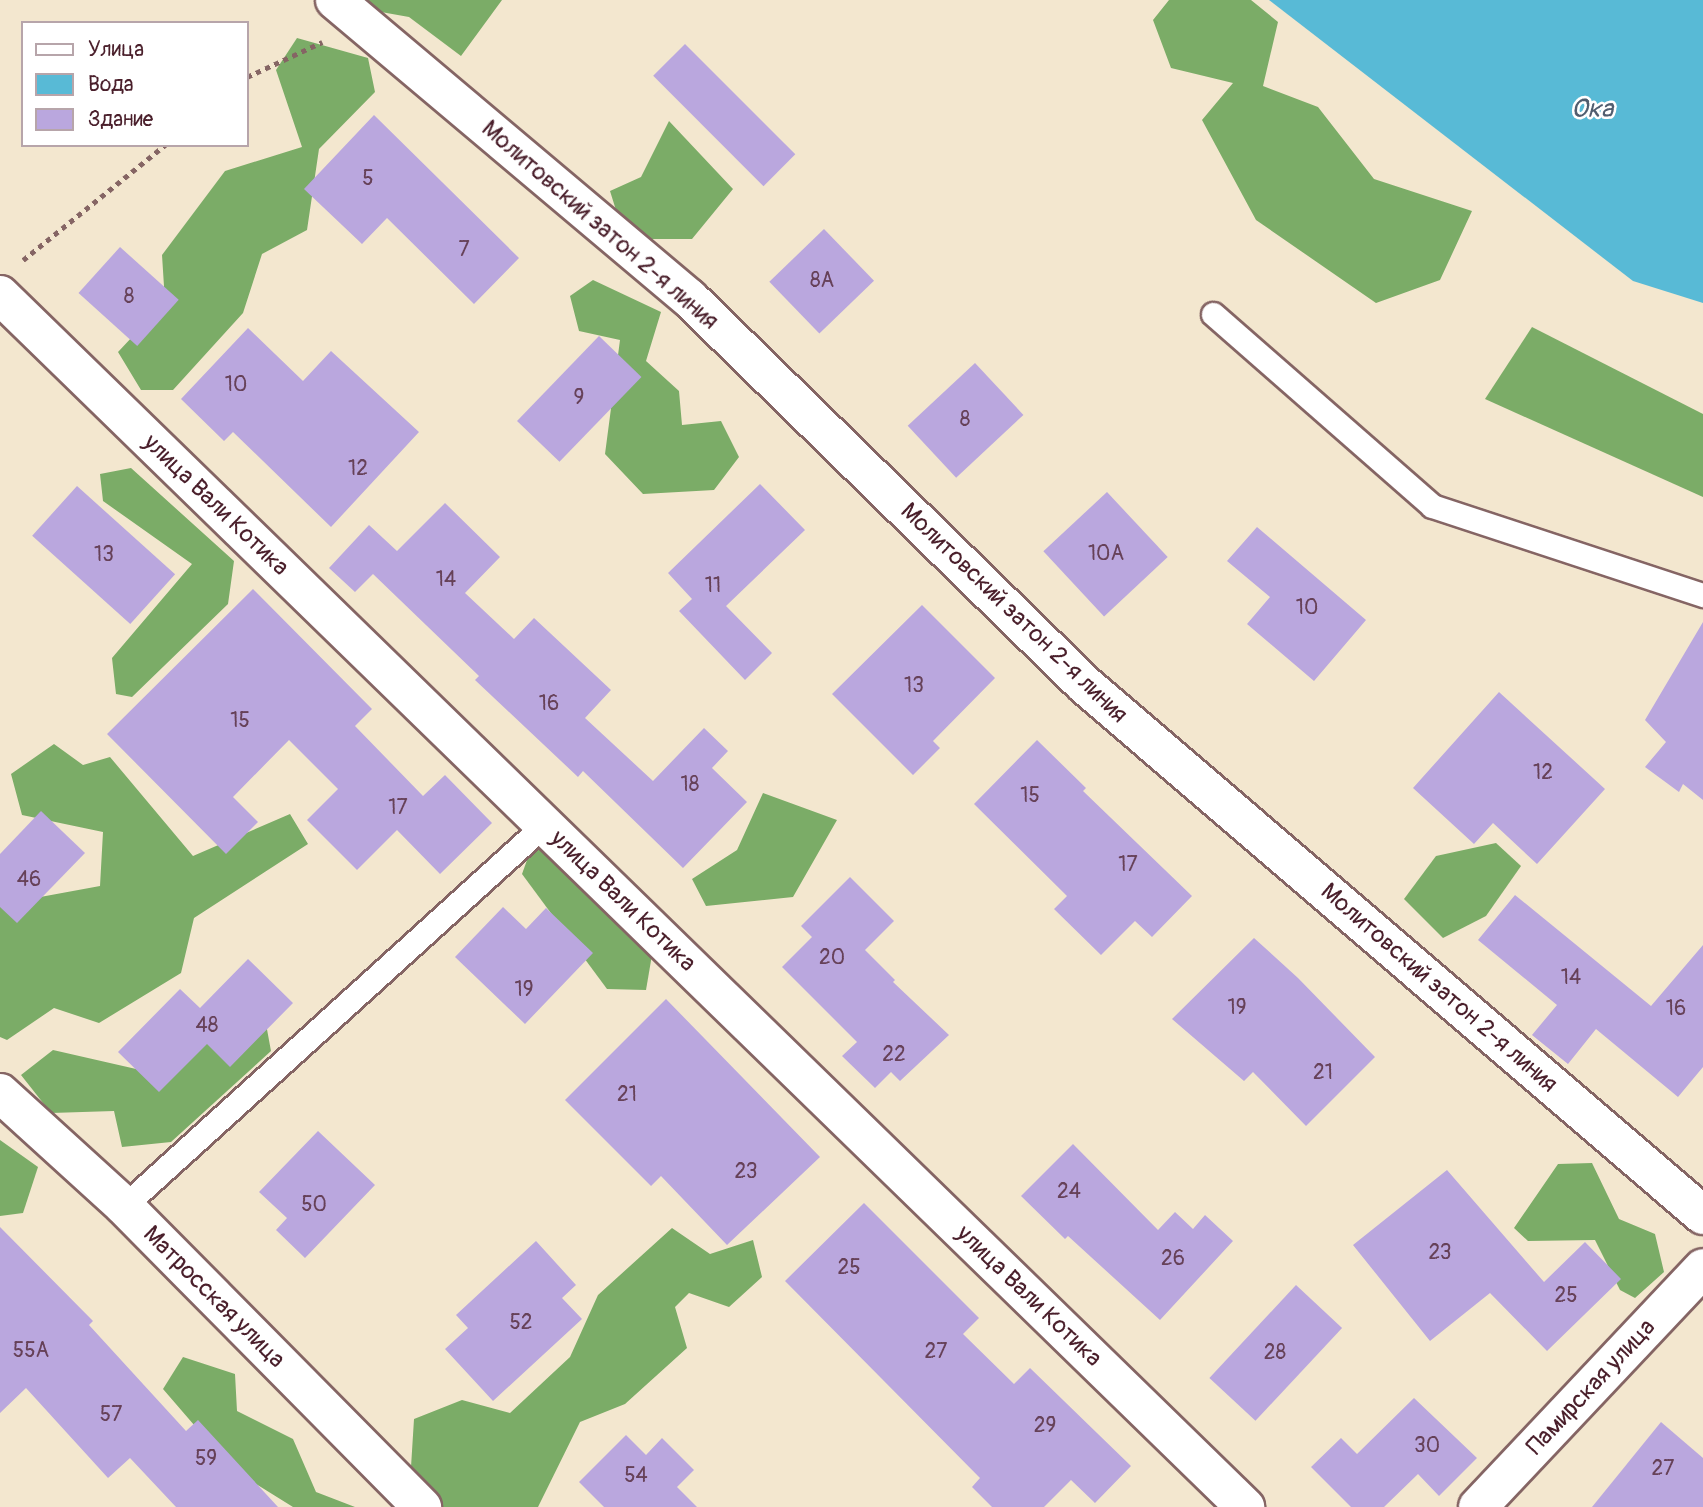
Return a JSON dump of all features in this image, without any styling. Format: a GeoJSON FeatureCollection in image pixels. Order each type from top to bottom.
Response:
{"type":"FeatureCollection","features":[{"type":"Feature","properties":{"kind":"street","name":"Молитовский затон 2-я линия"},"geometry":{"type":"LineString","coordinates":[[348,11],[689,298],[1085,685],[1703,1215]]}},
{"type":"Feature","properties":{"kind":"street","name":"улица Вали Котика"},"geometry":{"type":"LineString","coordinates":[[0,295],[1245,1507]]}},
{"type":"Feature","properties":{"kind":"street","name":"Матросская улица"},"geometry":{"type":"LineString","coordinates":[[0,1093],[124,1206],[422,1507]]}},
{"type":"Feature","properties":{"kind":"street","name":"Памирская улица"},"geometry":{"type":"LineString","coordinates":[[1478,1507],[1703,1268]]}},
{"type":"Feature","properties":{"kind":"lane"},"geometry":{"type":"LineString","coordinates":[[1213,314],[1432,506],[1703,595]]}},
{"type":"Feature","properties":{"kind":"lane"},"geometry":{"type":"LineString","coordinates":[[124,1206],[544,825]]}},
{"type":"Feature","properties":{"kind":"path"},"geometry":{"type":"LineString","coordinates":[[248,76],[348,11]]}},
{"type":"Feature","properties":{"kind":"path"},"geometry":{"type":"LineString","coordinates":[[22,261],[163,147]]}},
{"type":"Feature","properties":{"kind":"green space"},"geometry":{"type":"Polygon","coordinates":[[[342,0],[502,0],[461,56],[409,17],[342,5],[342,0]]]}},
{"type":"Feature","properties":{"kind":"green space"},"geometry":{"type":"Polygon","coordinates":[[[1169,0],[1251,0],[1278,22],[1263,86],[1318,107],[1374,179],[1472,211],[1440,280],[1376,303],[1256,220],[1202,120],[1233,83],[1171,68],[1153,20],[1169,0]]]}},
{"type":"Feature","properties":{"kind":"green space"},"geometry":{"type":"Polygon","coordinates":[[[297,38],[368,58],[375,92],[319,149],[307,230],[262,254],[243,313],[173,390],[141,390],[118,352],[165,302],[162,255],[225,171],[302,147],[276,70],[297,38]]]}},
{"type":"Feature","properties":{"kind":"green space"},"geometry":{"type":"Polygon","coordinates":[[[669,121],[733,189],[692,239],[625,239],[610,191],[641,177],[669,121]]]}},
{"type":"Feature","properties":{"kind":"green space"},"geometry":{"type":"Polygon","coordinates":[[[593,280],[661,312],[646,361],[679,391],[682,425],[721,421],[739,457],[714,490],[643,494],[605,454],[620,340],[579,331],[570,296],[593,280]]]}},
{"type":"Feature","properties":{"kind":"green space"},"geometry":{"type":"Polygon","coordinates":[[[1532,327],[1703,414],[1703,497],[1485,399],[1532,327]]]}},
{"type":"Feature","properties":{"kind":"green space"},"geometry":{"type":"Polygon","coordinates":[[[131,468],[234,561],[228,604],[132,697],[116,694],[112,658],[192,564],[103,501],[100,474],[131,468]]]}},
{"type":"Feature","properties":{"kind":"green space"},"geometry":{"type":"Polygon","coordinates":[[[54,744],[83,765],[110,757],[193,856],[290,814],[308,844],[194,918],[181,973],[99,1023],[54,1008],[7,1040],[0,1037],[0,880],[24,900],[100,886],[103,832],[22,815],[11,774],[54,744]]]}},
{"type":"Feature","properties":{"kind":"green space"},"geometry":{"type":"Polygon","coordinates":[[[763,793],[837,820],[793,897],[706,906],[692,879],[737,850],[763,793]]]}},
{"type":"Feature","properties":{"kind":"green space"},"geometry":{"type":"Polygon","coordinates":[[[1496,843],[1521,866],[1486,916],[1443,938],[1404,899],[1436,856],[1496,843]]]}},
{"type":"Feature","properties":{"kind":"green space"},"geometry":{"type":"Polygon","coordinates":[[[531,849],[568,853],[653,949],[646,990],[607,989],[522,874],[531,849]]]}},
{"type":"Feature","properties":{"kind":"green space"},"geometry":{"type":"Polygon","coordinates":[[[264,1013],[271,1051],[171,1142],[122,1147],[114,1111],[51,1113],[21,1075],[53,1050],[158,1074],[223,1017],[264,1013]]]}},
{"type":"Feature","properties":{"kind":"green space"},"geometry":{"type":"Polygon","coordinates":[[[0,1140],[38,1167],[23,1213],[0,1216],[0,1140]]]}},
{"type":"Feature","properties":{"kind":"green space"},"geometry":{"type":"Polygon","coordinates":[[[1592,1163],[1619,1219],[1655,1234],[1664,1272],[1635,1298],[1620,1290],[1595,1240],[1528,1241],[1514,1228],[1558,1164],[1592,1163]]]}},
{"type":"Feature","properties":{"kind":"green space"},"geometry":{"type":"Polygon","coordinates":[[[672,1228],[710,1254],[753,1240],[762,1277],[729,1307],[689,1293],[675,1307],[687,1348],[625,1404],[580,1422],[538,1507],[433,1507],[410,1483],[414,1419],[462,1400],[510,1413],[570,1357],[598,1295],[672,1228]]]}},
{"type":"Feature","properties":{"kind":"green space"},"geometry":{"type":"Polygon","coordinates":[[[183,1357],[235,1374],[237,1411],[293,1439],[316,1492],[355,1507],[293,1507],[232,1469],[163,1389],[183,1357]]]}},
{"type":"Feature","properties":{"kind":"water","name":"Ока"},"geometry":{"type":"Polygon","coordinates":[[[1269,0],[1703,0],[1703,303],[1633,281],[1269,0]]]}},
{"type":"Feature","properties":{"kind":"building"},"geometry":{"type":"Polygon","coordinates":[[[685,44],[795,154],[763,186],[653,76],[685,44]]]}},
{"type":"Feature","properties":{"kind":"building"},"geometry":{"type":"Polygon","coordinates":[[[374,115],[519,258],[474,304],[387,218],[362,244],[304,189],[374,115]]]}},
{"type":"Feature","properties":{"kind":"building"},"geometry":{"type":"Polygon","coordinates":[[[824,229],[874,281],[819,334],[769,282],[824,229]]]}},
{"type":"Feature","properties":{"kind":"building"},"geometry":{"type":"Polygon","coordinates":[[[120,247],[179,300],[137,346],[79,293],[120,247]]]}},
{"type":"Feature","properties":{"kind":"building"},"geometry":{"type":"Polygon","coordinates":[[[248,328],[303,381],[331,351],[419,432],[331,527],[233,432],[224,441],[181,399],[248,328]]]}},
{"type":"Feature","properties":{"kind":"building"},"geometry":{"type":"Polygon","coordinates":[[[599,336],[641,377],[559,462],[517,421],[599,336]]]}},
{"type":"Feature","properties":{"kind":"building"},"geometry":{"type":"Polygon","coordinates":[[[975,363],[1023,415],[956,478],[908,426],[975,363]]]}},
{"type":"Feature","properties":{"kind":"building"},"geometry":{"type":"Polygon","coordinates":[[[760,484],[805,530],[726,606],[772,653],[745,680],[679,611],[692,599],[668,573],[760,484]]]}},
{"type":"Feature","properties":{"kind":"building"},"geometry":{"type":"Polygon","coordinates":[[[77,486],[175,574],[130,624],[32,536],[77,486]]]}},
{"type":"Feature","properties":{"kind":"building"},"geometry":{"type":"Polygon","coordinates":[[[1107,492],[1168,557],[1104,616],[1043,551],[1107,492]]]}},
{"type":"Feature","properties":{"kind":"building"},"geometry":{"type":"Polygon","coordinates":[[[445,503],[500,557],[465,593],[514,639],[534,618],[611,690],[585,718],[653,781],[704,728],[728,751],[712,768],[747,802],[683,868],[583,771],[578,777],[475,680],[479,676],[373,574],[355,592],[329,568],[369,525],[397,551],[445,503]]]}},
{"type":"Feature","properties":{"kind":"building"},"geometry":{"type":"Polygon","coordinates":[[[1257,527],[1366,620],[1314,681],[1247,624],[1270,597],[1227,561],[1257,527]]]}},
{"type":"Feature","properties":{"kind":"building"},"geometry":{"type":"Polygon","coordinates":[[[253,589],[372,709],[355,726],[423,796],[445,775],[492,823],[440,874],[397,830],[357,870],[307,820],[338,789],[289,740],[233,797],[258,822],[226,854],[107,734],[253,589]]]}},
{"type":"Feature","properties":{"kind":"building"},"geometry":{"type":"Polygon","coordinates":[[[922,605],[995,678],[933,741],[940,748],[913,775],[832,694],[922,605]]]}},
{"type":"Feature","properties":{"kind":"building"},"geometry":{"type":"Polygon","coordinates":[[[1703,622],[1703,800],[1683,784],[1679,792],[1645,767],[1666,742],[1645,720],[1703,622]]]}},
{"type":"Feature","properties":{"kind":"building"},"geometry":{"type":"Polygon","coordinates":[[[1499,692],[1605,789],[1537,864],[1493,823],[1474,844],[1413,788],[1499,692]]]}},
{"type":"Feature","properties":{"kind":"building"},"geometry":{"type":"Polygon","coordinates":[[[1037,740],[1086,788],[1083,791],[1192,896],[1152,937],[1135,921],[1101,955],[1054,909],[1067,896],[974,804],[1037,740]]]}},
{"type":"Feature","properties":{"kind":"building"},"geometry":{"type":"Polygon","coordinates":[[[41,811],[85,853],[17,923],[0,907],[0,854],[41,811]]]}},
{"type":"Feature","properties":{"kind":"building"},"geometry":{"type":"Polygon","coordinates":[[[850,877],[894,921],[865,950],[895,980],[893,982],[949,1035],[900,1081],[891,1072],[875,1088],[842,1056],[857,1042],[782,967],[812,937],[801,926],[850,877]]]}},
{"type":"Feature","properties":{"kind":"building"},"geometry":{"type":"Polygon","coordinates":[[[1515,895],[1651,1006],[1703,945],[1703,1067],[1678,1097],[1596,1029],[1568,1064],[1532,1035],[1557,1005],[1478,940],[1515,895]]]}},
{"type":"Feature","properties":{"kind":"building"},"geometry":{"type":"Polygon","coordinates":[[[503,907],[526,929],[546,908],[593,953],[525,1024],[455,957],[503,907]]]}},
{"type":"Feature","properties":{"kind":"building"},"geometry":{"type":"Polygon","coordinates":[[[1254,938],[1298,978],[1375,1057],[1306,1126],[1253,1072],[1244,1081],[1172,1019],[1254,938]]]}},
{"type":"Feature","properties":{"kind":"building"},"geometry":{"type":"Polygon","coordinates":[[[248,959],[293,1003],[230,1067],[207,1044],[159,1092],[118,1052],[180,989],[200,1008],[248,959]]]}},
{"type":"Feature","properties":{"kind":"building"},"geometry":{"type":"Polygon","coordinates":[[[666,999],[820,1157],[727,1245],[661,1176],[651,1186],[565,1100],[666,999]]]}},
{"type":"Feature","properties":{"kind":"building"},"geometry":{"type":"Polygon","coordinates":[[[318,1131],[375,1185],[305,1258],[276,1230],[287,1218],[259,1192],[318,1131]]]}},
{"type":"Feature","properties":{"kind":"building"},"geometry":{"type":"Polygon","coordinates":[[[1073,1144],[1158,1230],[1175,1212],[1193,1229],[1205,1215],[1233,1241],[1160,1320],[1068,1236],[1065,1239],[1021,1196],[1073,1144]]]}},
{"type":"Feature","properties":{"kind":"building"},"geometry":{"type":"Polygon","coordinates":[[[1447,1170],[1544,1282],[1585,1242],[1621,1279],[1547,1351],[1490,1293],[1430,1341],[1353,1245],[1447,1170]]]}},
{"type":"Feature","properties":{"kind":"building"},"geometry":{"type":"Polygon","coordinates":[[[864,1203],[979,1318],[963,1334],[1014,1384],[1030,1368],[1131,1466],[1095,1503],[1071,1480],[1044,1507],[992,1507],[972,1487],[980,1478],[785,1281],[864,1203]]]}},
{"type":"Feature","properties":{"kind":"building"},"geometry":{"type":"Polygon","coordinates":[[[0,1227],[93,1321],[89,1325],[186,1431],[198,1420],[278,1507],[176,1507],[130,1458],[108,1478],[26,1388],[0,1413],[0,1227]]]}},
{"type":"Feature","properties":{"kind":"building"},"geometry":{"type":"Polygon","coordinates":[[[536,1241],[576,1285],[562,1298],[582,1319],[493,1401],[445,1349],[468,1328],[456,1315],[536,1241]]]}},
{"type":"Feature","properties":{"kind":"building"},"geometry":{"type":"Polygon","coordinates":[[[1296,1285],[1342,1328],[1255,1421],[1209,1378],[1296,1285]]]}},
{"type":"Feature","properties":{"kind":"building"},"geometry":{"type":"Polygon","coordinates":[[[1414,1398],[1477,1458],[1439,1496],[1418,1474],[1384,1507],[1351,1507],[1311,1467],[1341,1438],[1357,1454],[1414,1398]]]}},
{"type":"Feature","properties":{"kind":"building"},"geometry":{"type":"Polygon","coordinates":[[[1661,1422],[1703,1458],[1703,1507],[1592,1507],[1661,1422]]]}},
{"type":"Feature","properties":{"kind":"building"},"geometry":{"type":"Polygon","coordinates":[[[626,1435],[646,1455],[662,1438],[694,1470],[677,1487],[697,1507],[604,1507],[579,1482],[626,1435]]]}}]}
